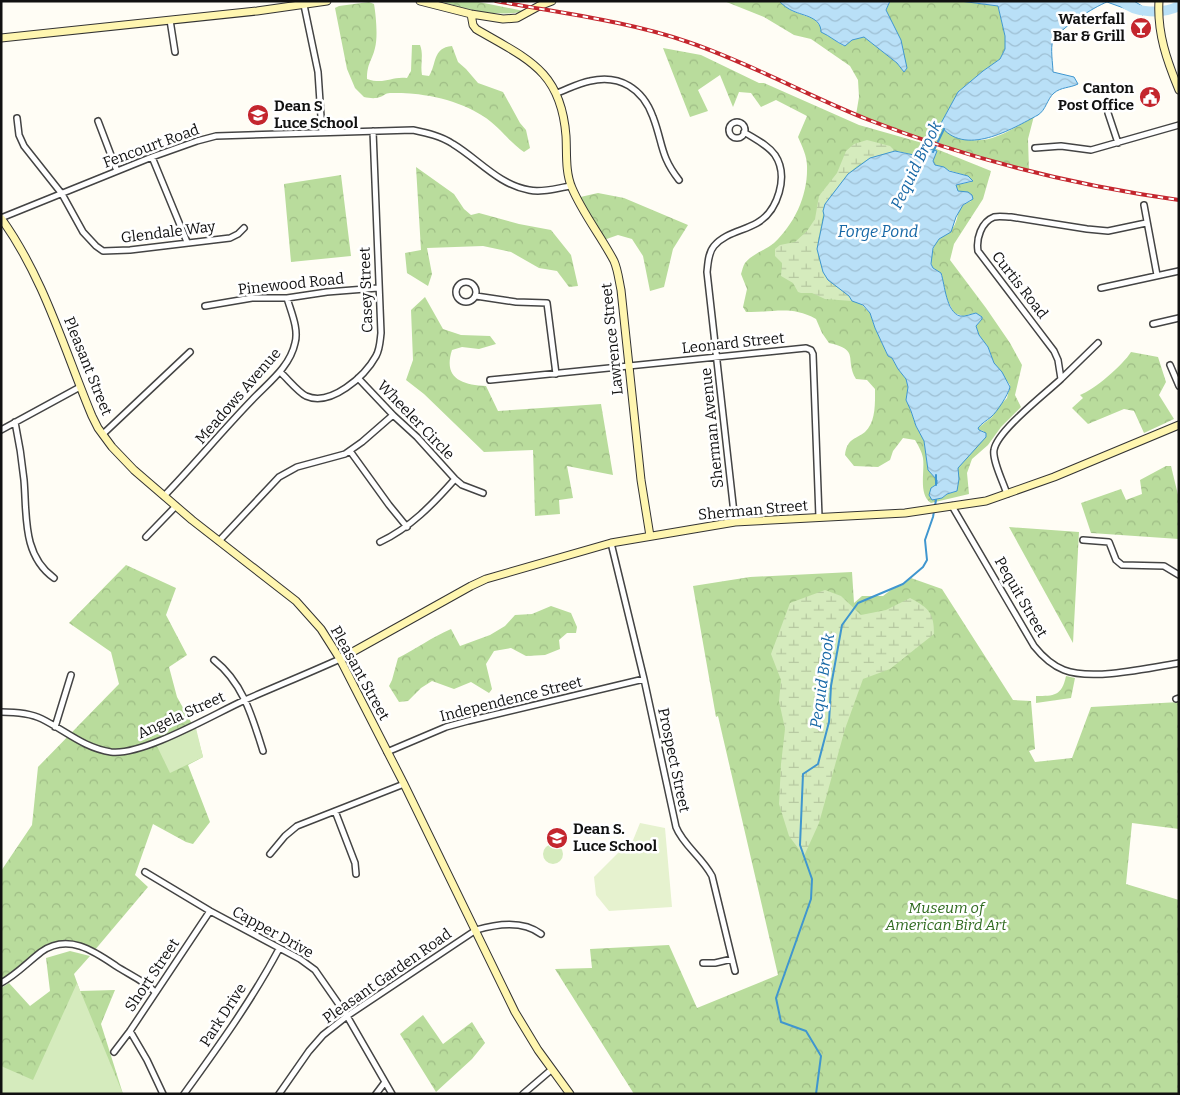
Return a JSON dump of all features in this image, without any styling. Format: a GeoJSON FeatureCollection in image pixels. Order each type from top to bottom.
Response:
{"type":"FeatureCollection","features":[{"type":"Feature","properties":{"kind":"main road"},"geometry":{"type":"LineString","coordinates":[[1,38],[327,1]]}},
{"type":"Feature","properties":{"kind":"main road"},"geometry":{"type":"LineString","coordinates":[[420,1],[471,14],[503,19],[517,18],[538,6],[552,1]]}},
{"type":"Feature","properties":{"kind":"main road"},"geometry":{"type":"LineString","coordinates":[[1159,4],[1160,37],[1174,67],[1179,90]]}},
{"type":"Feature","properties":{"kind":"main road","name":"Lawrence Street"},"geometry":{"type":"LineString","coordinates":[[471,14],[476,30],[524,57],[550,81],[557,93],[566,134],[568,174],[571,186],[578,202],[614,262],[621,290],[628,366],[650,536]]}},
{"type":"Feature","properties":{"kind":"main road","name":"Pleasant Street"},"geometry":{"type":"LineString","coordinates":[[1,218],[16,239],[39,283],[92,416],[103,434],[124,461],[164,496],[296,601],[321,630],[340,659],[404,784],[515,1012],[551,1070],[570,1094]]}},
{"type":"Feature","properties":{"kind":"main road","name":"Sherman Street"},"geometry":{"type":"LineString","coordinates":[[340,659],[486,579],[611,543],[735,522],[905,513],[986,501],[1179,424]]}},
{"type":"Feature","properties":{"kind":"street"},"geometry":{"type":"LineString","coordinates":[[304,5],[318,72],[322,132]]}},
{"type":"Feature","properties":{"kind":"street"},"geometry":{"type":"LineString","coordinates":[[170,20],[175,52]]}},
{"type":"Feature","properties":{"kind":"street"},"geometry":{"type":"LineString","coordinates":[[557,93],[589,81],[604,79],[616,80],[636,90],[649,107],[665,158],[679,180]]}},
{"type":"Feature","properties":{"kind":"street"},"geometry":{"type":"LineString","coordinates":[[1108,113],[1118,143]]}},
{"type":"Feature","properties":{"kind":"street","name":"Glendale Way"},"geometry":{"type":"LineString","coordinates":[[17,118],[22,144],[62,194],[83,232],[103,250],[130,250],[230,238],[244,228]]}},
{"type":"Feature","properties":{"kind":"street"},"geometry":{"type":"LineString","coordinates":[[98,121],[117,171]]}},
{"type":"Feature","properties":{"kind":"street"},"geometry":{"type":"LineString","coordinates":[[1034,148],[1061,146],[1091,150],[1179,125]]}},
{"type":"Feature","properties":{"kind":"street","name":"Fencourt Road"},"geometry":{"type":"LineString","coordinates":[[1,218],[152,157],[216,136],[413,130],[441,137],[454,144],[500,178],[517,187],[542,191],[571,186]]}},
{"type":"Feature","properties":{"kind":"street","name":"Casey Street"},"geometry":{"type":"LineString","coordinates":[[280,372],[306,396],[324,398],[332,396],[358,378],[375,357],[380,347],[373,131]]}},
{"type":"Feature","properties":{"kind":"street","name":"Sherman Avenue"},"geometry":{"type":"LineString","coordinates":[[735,522],[707,272],[712,248],[721,239],[759,222],[773,209],[780,185],[777,160],[766,146],[744,132]]}},
{"type":"Feature","properties":{"kind":"street"},"geometry":{"type":"LineString","coordinates":[[152,157],[187,242]]}},
{"type":"Feature","properties":{"kind":"street"},"geometry":{"type":"LineString","coordinates":[[1144,205],[1157,275]]}},
{"type":"Feature","properties":{"kind":"street","name":"Curtis Road"},"geometry":{"type":"LineString","coordinates":[[1061,379],[1058,360],[1054,351],[978,251],[976,242],[980,232],[987,222],[1000,217],[1108,231],[1146,223]]}},
{"type":"Feature","properties":{"kind":"street"},"geometry":{"type":"LineString","coordinates":[[1100,288],[1179,271]]}},
{"type":"Feature","properties":{"kind":"street"},"geometry":{"type":"LineString","coordinates":[[470,282],[476,289],[476,296],[472,300],[463,302],[458,298],[456,289],[460,283],[470,282]]}},
{"type":"Feature","properties":{"kind":"street","name":"Pinewood Road"},"geometry":{"type":"LineString","coordinates":[[206,306],[252,298],[288,298],[327,292],[378,288]]}},
{"type":"Feature","properties":{"kind":"street"},"geometry":{"type":"LineString","coordinates":[[476,296],[516,302],[547,303],[556,374]]}},
{"type":"Feature","properties":{"kind":"street","name":"Meadows Avenue"},"geometry":{"type":"LineString","coordinates":[[164,496],[280,372],[293,352],[296,340],[295,325],[288,298]]}},
{"type":"Feature","properties":{"kind":"street"},"geometry":{"type":"LineString","coordinates":[[1154,324],[1179,318]]}},
{"type":"Feature","properties":{"kind":"street"},"geometry":{"type":"LineString","coordinates":[[1007,494],[994,451],[997,441],[1005,430],[1098,343]]}},
{"type":"Feature","properties":{"kind":"street","name":"Leonard Street"},"geometry":{"type":"LineString","coordinates":[[490,380],[806,348],[812,350],[817,429],[819,517]]}},
{"type":"Feature","properties":{"kind":"street"},"geometry":{"type":"LineString","coordinates":[[103,434],[190,352]]}},
{"type":"Feature","properties":{"kind":"street"},"geometry":{"type":"LineString","coordinates":[[1170,365],[1179,386]]}},
{"type":"Feature","properties":{"kind":"street","name":"Wheeler Circle"},"geometry":{"type":"LineString","coordinates":[[358,378],[417,437],[455,479],[483,493]]}},
{"type":"Feature","properties":{"kind":"street"},"geometry":{"type":"LineString","coordinates":[[1,430],[80,387]]}},
{"type":"Feature","properties":{"kind":"street"},"geometry":{"type":"LineString","coordinates":[[219,540],[279,477],[297,467],[345,454],[362,442],[393,414]]}},
{"type":"Feature","properties":{"kind":"street"},"geometry":{"type":"LineString","coordinates":[[15,422],[20,447],[25,515],[29,538],[38,564],[54,578]]}},
{"type":"Feature","properties":{"kind":"street"},"geometry":{"type":"LineString","coordinates":[[350,451],[407,527]]}},
{"type":"Feature","properties":{"kind":"street","name":"Wheeler Circle"},"geometry":{"type":"LineString","coordinates":[[380,542],[407,527],[455,479]]}},
{"type":"Feature","properties":{"kind":"street"},"geometry":{"type":"LineString","coordinates":[[146,537],[176,506]]}},
{"type":"Feature","properties":{"kind":"street","name":"Pequit Street"},"geometry":{"type":"LineString","coordinates":[[952,506],[1034,646],[1051,663],[1064,670],[1081,674],[1099,674],[1179,663]]}},
{"type":"Feature","properties":{"kind":"street"},"geometry":{"type":"LineString","coordinates":[[1083,540],[1109,542],[1116,560],[1122,565],[1164,566],[1179,575]]}},
{"type":"Feature","properties":{"kind":"street","name":"Prospect Street"},"geometry":{"type":"LineString","coordinates":[[611,543],[644,679],[676,827],[683,840],[705,864],[712,876],[735,971]]}},
{"type":"Feature","properties":{"kind":"street","name":"Angela Street"},"geometry":{"type":"LineString","coordinates":[[1,712],[15,712],[42,719],[80,743],[96,748],[112,752],[130,750],[160,741],[245,700],[340,659]]}},
{"type":"Feature","properties":{"kind":"street"},"geometry":{"type":"LineString","coordinates":[[214,660],[230,674],[245,700],[263,751]]}},
{"type":"Feature","properties":{"kind":"street"},"geometry":{"type":"LineString","coordinates":[[55,727],[71,675]]}},
{"type":"Feature","properties":{"kind":"street","name":"Independence Street"},"geometry":{"type":"LineString","coordinates":[[387,752],[468,721],[644,679]]}},
{"type":"Feature","properties":{"kind":"street"},"geometry":{"type":"LineString","coordinates":[[270,854],[285,836],[297,826],[404,784]]}},
{"type":"Feature","properties":{"kind":"street"},"geometry":{"type":"LineString","coordinates":[[334,811],[355,863],[356,874]]}},
{"type":"Feature","properties":{"kind":"street","name":"Capper Drive"},"geometry":{"type":"LineString","coordinates":[[145,872],[210,911],[300,959],[315,970],[347,1016],[392,1094]]}},
{"type":"Feature","properties":{"kind":"street","name":"Short Street"},"geometry":{"type":"LineString","coordinates":[[114,1052],[130,1032],[210,911]]}},
{"type":"Feature","properties":{"kind":"street"},"geometry":{"type":"LineString","coordinates":[[476,930],[497,925],[524,925],[535,929],[541,934]]}},
{"type":"Feature","properties":{"kind":"street","name":"Pleasant Garden Road"},"geometry":{"type":"LineString","coordinates":[[279,1094],[309,1050],[323,1035],[347,1016],[476,930]]}},
{"type":"Feature","properties":{"kind":"street"},"geometry":{"type":"LineString","coordinates":[[1,983],[43,951],[60,945],[76,945],[94,951],[155,992]]}},
{"type":"Feature","properties":{"kind":"street","name":"Park Drive"},"geometry":{"type":"LineString","coordinates":[[184,1094],[221,1042],[279,949]]}},
{"type":"Feature","properties":{"kind":"street"},"geometry":{"type":"LineString","coordinates":[[702,963],[715,963],[732,959]]}},
{"type":"Feature","properties":{"kind":"street"},"geometry":{"type":"LineString","coordinates":[[130,1032],[147,1060],[163,1094]]}},
{"type":"Feature","properties":{"kind":"street"},"geometry":{"type":"LineString","coordinates":[[523,1094],[551,1070]]}},
{"type":"Feature","properties":{"kind":"street"},"geometry":{"type":"LineString","coordinates":[[376,1094],[385,1082]]}},
{"type":"Feature","properties":{"kind":"green space"},"geometry":{"type":"Polygon","coordinates":[[[440,1],[474,1],[524,11],[504,14],[493,13],[470,10],[440,1]]]}},
{"type":"Feature","properties":{"kind":"green space"},"geometry":{"type":"Polygon","coordinates":[[[724,1],[779,1],[792,11],[814,19],[821,27],[821,32],[844,46],[852,40],[864,37],[897,63],[904,72],[907,68],[903,57],[903,49],[886,10],[890,1],[960,1],[998,6],[1005,36],[1005,49],[1000,59],[958,92],[940,125],[964,138],[980,140],[1005,133],[1034,116],[1028,139],[1029,171],[965,154],[856,115],[859,97],[858,80],[850,66],[811,39],[794,35],[764,17],[724,1]]]}},
{"type":"Feature","properties":{"kind":"green space"},"geometry":{"type":"Polygon","coordinates":[[[369,2],[374,4],[376,43],[367,79],[383,81],[407,78],[411,71],[412,45],[420,45],[422,52],[422,75],[429,76],[438,53],[446,47],[452,46],[458,62],[478,83],[503,92],[520,123],[526,130],[530,148],[524,152],[483,116],[450,101],[426,95],[402,93],[388,93],[376,98],[364,97],[355,88],[347,69],[335,8],[369,2]]]}},
{"type":"Feature","properties":{"kind":"green space"},"geometry":{"type":"Polygon","coordinates":[[[663,48],[701,55],[759,83],[764,83],[859,125],[919,142],[991,171],[983,199],[954,244],[950,260],[1010,343],[1022,365],[1015,395],[1021,407],[1001,427],[988,445],[972,459],[967,473],[969,494],[931,503],[927,499],[923,488],[923,458],[915,440],[903,438],[893,451],[890,460],[878,467],[854,466],[845,455],[847,446],[869,428],[874,412],[875,389],[867,380],[856,379],[848,352],[839,346],[829,343],[816,319],[790,311],[746,312],[743,307],[747,289],[741,274],[744,264],[751,257],[774,243],[788,227],[803,198],[807,177],[807,162],[798,137],[807,116],[776,100],[761,107],[751,93],[739,92],[733,107],[720,75],[698,90],[708,111],[690,117],[663,48]],[[930,149],[927,158],[923,160],[914,155],[897,151],[862,305],[870,313],[888,356],[892,358],[906,379],[908,387],[906,400],[924,441],[928,470],[937,480],[937,484],[931,488],[942,498],[947,494],[957,491],[958,468],[984,431],[978,428],[992,417],[1007,398],[1010,385],[994,363],[988,347],[979,335],[976,326],[982,319],[976,313],[963,316],[954,313],[946,297],[941,273],[932,266],[932,254],[936,243],[954,226],[962,206],[971,201],[956,189],[956,185],[971,182],[968,176],[935,165],[930,149]]]}},
{"type":"Feature","properties":{"kind":"green space"},"geometry":{"type":"Polygon","coordinates":[[[867,140],[890,146],[895,151],[870,158],[848,174],[825,204],[818,241],[818,255],[823,272],[828,280],[849,296],[852,301],[825,299],[812,293],[798,292],[793,283],[781,276],[782,263],[775,256],[775,249],[780,245],[795,242],[807,231],[815,219],[819,196],[837,173],[846,151],[854,144],[867,140]]]}},
{"type":"Feature","properties":{"kind":"green space"},"geometry":{"type":"Polygon","coordinates":[[[416,167],[454,194],[464,209],[471,215],[479,213],[519,224],[551,230],[571,255],[578,286],[569,287],[557,271],[539,268],[511,252],[483,246],[427,248],[432,274],[428,286],[407,273],[405,253],[421,250],[416,167]]]}},
{"type":"Feature","properties":{"kind":"green space"},"geometry":{"type":"Polygon","coordinates":[[[341,175],[351,256],[291,262],[284,184],[341,175]]]}},
{"type":"Feature","properties":{"kind":"green space"},"geometry":{"type":"Polygon","coordinates":[[[598,193],[624,198],[688,225],[673,249],[664,287],[650,291],[643,256],[632,239],[618,235],[601,241],[576,198],[598,193]]]}},
{"type":"Feature","properties":{"kind":"green space"},"geometry":{"type":"Polygon","coordinates":[[[425,297],[443,329],[461,335],[490,336],[496,344],[479,349],[462,347],[452,350],[450,367],[456,378],[462,382],[486,386],[498,411],[601,404],[613,475],[567,466],[573,498],[559,500],[560,514],[535,516],[533,450],[484,452],[424,394],[406,380],[413,360],[411,310],[425,297]]]}},
{"type":"Feature","properties":{"kind":"green space"},"geometry":{"type":"Polygon","coordinates":[[[1131,352],[1158,357],[1166,382],[1159,395],[1174,419],[1144,433],[1134,411],[1124,409],[1088,424],[1072,408],[1083,398],[1080,395],[1093,388],[1108,376],[1122,364],[1131,352]]]}},
{"type":"Feature","properties":{"kind":"green space"},"geometry":{"type":"Polygon","coordinates":[[[1166,466],[1171,466],[1179,499],[1179,539],[1091,533],[1081,503],[1121,489],[1126,500],[1142,494],[1140,480],[1166,466]]]}},
{"type":"Feature","properties":{"kind":"green space"},"geometry":{"type":"Polygon","coordinates":[[[1009,527],[1079,532],[1073,643],[1009,527]]]}},
{"type":"Feature","properties":{"kind":"green space"},"geometry":{"type":"Polygon","coordinates":[[[126,565],[176,588],[166,615],[187,655],[169,667],[177,697],[196,731],[203,757],[188,765],[210,822],[193,844],[153,824],[135,875],[148,887],[94,951],[70,945],[50,948],[1,983],[1,871],[32,825],[38,767],[119,684],[111,652],[69,623],[126,565]]]}},
{"type":"Feature","properties":{"kind":"green space","name":"Museum of American Bird Art"},"geometry":{"type":"Polygon","coordinates":[[[852,572],[854,603],[862,596],[883,596],[892,589],[903,585],[911,578],[942,589],[1013,700],[1031,701],[1035,749],[1029,751],[1035,762],[1072,758],[1091,707],[1179,702],[1179,829],[1132,823],[1126,884],[1179,900],[1179,1094],[634,1094],[555,969],[592,968],[590,949],[669,945],[697,1008],[778,975],[718,716],[716,717],[693,586],[750,577],[852,572]]]}},
{"type":"Feature","properties":{"kind":"green space"},"geometry":{"type":"Polygon","coordinates":[[[825,590],[841,596],[861,615],[886,610],[910,598],[929,612],[933,621],[934,634],[890,669],[863,679],[845,729],[819,823],[804,856],[789,836],[779,804],[785,729],[779,701],[781,680],[771,654],[790,603],[825,590]]]}},
{"type":"Feature","properties":{"kind":"green space"},"geometry":{"type":"Polygon","coordinates":[[[551,606],[571,613],[577,627],[576,633],[567,633],[559,640],[560,649],[545,655],[526,656],[511,648],[494,651],[486,664],[492,689],[489,693],[471,682],[454,689],[432,681],[421,688],[408,701],[399,702],[389,686],[398,658],[444,632],[451,629],[460,646],[490,635],[505,626],[515,615],[532,614],[551,606]]]}},
{"type":"Feature","properties":{"kind":"green space"},"geometry":{"type":"Polygon","coordinates":[[[1066,676],[1075,678],[1071,698],[1036,703],[1036,696],[1056,694],[1062,688],[1066,676]]]}},
{"type":"Feature","properties":{"kind":"green space"},"geometry":{"type":"Polygon","coordinates":[[[195,724],[203,757],[170,773],[155,742],[195,724]]]}},
{"type":"Feature","properties":{"kind":"green space"},"geometry":{"type":"Polygon","coordinates":[[[640,823],[665,828],[672,907],[609,911],[596,895],[594,877],[621,850],[629,850],[640,823]]]}},
{"type":"Feature","properties":{"kind":"green space"},"geometry":{"type":"Polygon","coordinates":[[[553,844],[560,847],[563,854],[560,861],[553,864],[546,861],[543,854],[546,847],[553,844]]]}},
{"type":"Feature","properties":{"kind":"green space"},"geometry":{"type":"Polygon","coordinates":[[[70,951],[90,956],[74,974],[80,991],[115,990],[101,1024],[123,1094],[1,1094],[1,988],[9,983],[30,1006],[50,991],[46,958],[70,951]]]}},
{"type":"Feature","properties":{"kind":"green space"},"geometry":{"type":"Polygon","coordinates":[[[77,983],[123,1094],[1,1094],[1,1066],[33,1080],[77,983]]]}},
{"type":"Feature","properties":{"kind":"green space"},"geometry":{"type":"Polygon","coordinates":[[[423,1015],[443,1044],[472,1022],[485,1043],[472,1059],[436,1092],[400,1034],[423,1015]]]}},
{"type":"Feature","properties":{"kind":"water"},"geometry":{"type":"Polygon","coordinates":[[[779,1],[890,1],[886,10],[901,40],[907,68],[904,72],[897,63],[864,37],[852,40],[845,46],[821,32],[815,20],[791,10],[779,1]]]}},
{"type":"Feature","properties":{"kind":"water"},"geometry":{"type":"Polygon","coordinates":[[[960,1],[1134,1],[1142,6],[1143,15],[1107,2],[1078,18],[1053,41],[1052,52],[1053,72],[1074,77],[1078,84],[1057,91],[1038,115],[1002,133],[975,140],[962,139],[950,135],[940,125],[958,92],[1000,59],[1005,49],[1005,36],[998,6],[960,1]]]}},
{"type":"Feature","properties":{"kind":"water","name":"Forge Pond"},"geometry":{"type":"Polygon","coordinates":[[[930,149],[937,151],[933,161],[935,165],[968,176],[973,181],[956,185],[958,191],[968,192],[972,195],[973,199],[963,205],[956,217],[951,232],[939,239],[933,248],[931,264],[933,268],[941,273],[949,304],[955,313],[960,316],[966,316],[976,313],[982,317],[976,326],[979,335],[988,347],[994,363],[1002,372],[1010,387],[1005,399],[996,411],[978,428],[986,433],[986,437],[958,468],[957,491],[947,494],[942,498],[932,500],[929,495],[931,488],[937,484],[937,480],[928,470],[924,441],[906,400],[908,387],[906,379],[892,358],[888,356],[870,313],[863,305],[852,301],[849,296],[828,280],[823,272],[817,249],[825,204],[848,174],[870,158],[895,151],[914,155],[923,160],[927,158],[930,149]]]}},
{"type":"Feature","properties":{"kind":"waterway"},"geometry":{"type":"LineString","coordinates":[[1122,1],[1134,8],[1150,11],[1173,9],[1179,6]]}},
{"type":"Feature","properties":{"kind":"waterway","name":"Pequid Brook"},"geometry":{"type":"LineString","coordinates":[[933,152],[944,129]]}},
{"type":"Feature","properties":{"kind":"waterway","name":"Pequid Brook"},"geometry":{"type":"LineString","coordinates":[[936,475],[936,485]]}},
{"type":"Feature","properties":{"kind":"waterway","name":"Pequid Brook"},"geometry":{"type":"LineString","coordinates":[[816,1094],[821,1056],[806,1031],[781,1022],[776,998],[811,899],[812,879],[800,845],[803,774],[818,764],[829,722],[831,686],[842,625],[858,603],[903,584],[923,567],[927,560],[925,540],[933,517],[936,500]]}},
{"type":"Feature","properties":{"kind":"railway"},"geometry":{"type":"LineString","coordinates":[[496,1],[641,28],[711,50],[869,120],[945,147],[1021,169],[1099,187],[1179,200]]}},
{"type":"Feature","properties":{"kind":"place","name":"Waterfall Bar & Grill"},"geometry":{"type":"Point","coordinates":[1141,28]}},
{"type":"Feature","properties":{"kind":"place","name":"Canton Post Office"},"geometry":{"type":"Point","coordinates":[1150,97]}},
{"type":"Feature","properties":{"kind":"place","name":"Dean S Luce School"},"geometry":{"type":"Point","coordinates":[258,115]}},
{"type":"Feature","properties":{"kind":"place","name":"Dean S. Luce School"},"geometry":{"type":"Point","coordinates":[557,838]}}]}
